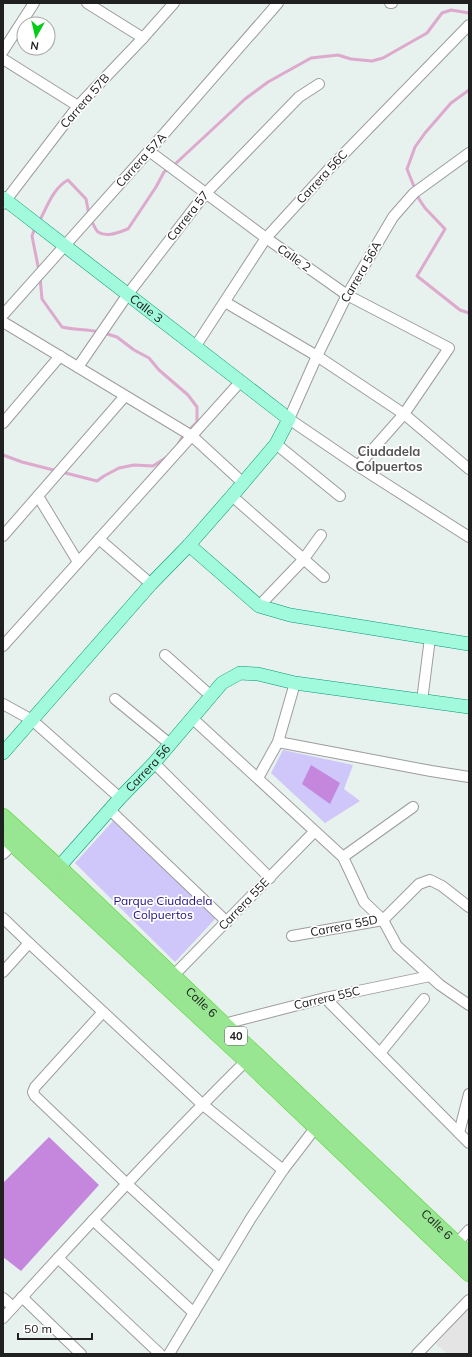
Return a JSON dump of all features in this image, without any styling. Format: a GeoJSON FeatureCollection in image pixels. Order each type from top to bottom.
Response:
{"type":"FeatureCollection","features":[{"type":"Feature","properties":{"kind":"highway","name":"Calle 6"},"geometry":{"type":"LineString","coordinates":[[3,816],[59,867],[469,1255]]}},
{"type":"Feature","properties":{"kind":"highway","name":"Calle 6"},"geometry":{"type":"LineString","coordinates":[[6,844],[246,1061],[469,1274]]}},
{"type":"Feature","properties":{"kind":"main road","name":"Calle 3"},"geometry":{"type":"LineString","coordinates":[[4,201],[128,294],[289,419]]}},
{"type":"Feature","properties":{"kind":"main road"},"geometry":{"type":"LineString","coordinates":[[3,753],[151,584],[190,545],[232,496],[242,482],[276,444],[289,419]]}},
{"type":"Feature","properties":{"kind":"main road"},"geometry":{"type":"LineString","coordinates":[[190,545],[259,606],[290,615],[469,644]]}},
{"type":"Feature","properties":{"kind":"main road","name":"Carrera 56"},"geometry":{"type":"LineString","coordinates":[[59,867],[120,798],[154,763],[222,683],[240,673],[258,674],[295,683]]}},
{"type":"Feature","properties":{"kind":"main road"},"geometry":{"type":"LineString","coordinates":[[295,683],[469,707]]}},
{"type":"Feature","properties":{"kind":"street"},"geometry":{"type":"LineString","coordinates":[[3,51],[34,3]]}},
{"type":"Feature","properties":{"kind":"street"},"geometry":{"type":"LineString","coordinates":[[88,3],[143,38]]}},
{"type":"Feature","properties":{"kind":"street","name":"Carrera 57B"},"geometry":{"type":"LineString","coordinates":[[4,201],[78,106],[174,3]]}},
{"type":"Feature","properties":{"kind":"street","name":"Carrera 57A"},"geometry":{"type":"LineString","coordinates":[[3,315],[278,3]]}},
{"type":"Feature","properties":{"kind":"street","name":"Carrera 56C"},"geometry":{"type":"LineString","coordinates":[[195,347],[266,238],[329,169],[469,25]]}},
{"type":"Feature","properties":{"kind":"street"},"geometry":{"type":"LineString","coordinates":[[3,59],[78,106]]}},
{"type":"Feature","properties":{"kind":"street","name":"Carrera 57"},"geometry":{"type":"LineString","coordinates":[[78,367],[128,294],[205,194],[299,97],[319,84]]}},
{"type":"Feature","properties":{"kind":"street","name":"Calle 2"},"geometry":{"type":"LineString","coordinates":[[149,151],[205,194],[347,295],[449,348],[404,414]]}},
{"type":"Feature","properties":{"kind":"street","name":"Carrera 56A"},"geometry":{"type":"LineString","coordinates":[[289,419],[317,356],[347,295],[393,217],[414,193],[469,153]]}},
{"type":"Feature","properties":{"kind":"street"},"geometry":{"type":"LineString","coordinates":[[225,302],[317,356],[404,414],[469,469]]}},
{"type":"Feature","properties":{"kind":"street"},"geometry":{"type":"LineString","coordinates":[[3,322],[192,436],[242,482]]}},
{"type":"Feature","properties":{"kind":"street"},"geometry":{"type":"LineString","coordinates":[[3,423],[60,356]]}},
{"type":"Feature","properties":{"kind":"street"},"geometry":{"type":"LineString","coordinates":[[3,646],[241,381]]}},
{"type":"Feature","properties":{"kind":"street"},"geometry":{"type":"LineString","coordinates":[[3,536],[125,396]]}},
{"type":"Feature","properties":{"kind":"street"},"geometry":{"type":"LineString","coordinates":[[358,466],[404,414]]}},
{"type":"Feature","properties":{"kind":"street"},"geometry":{"type":"LineString","coordinates":[[289,419],[358,466],[469,537]]}},
{"type":"Feature","properties":{"kind":"street"},"geometry":{"type":"LineString","coordinates":[[276,444],[340,496]]}},
{"type":"Feature","properties":{"kind":"street"},"geometry":{"type":"LineString","coordinates":[[38,496],[78,562]]}},
{"type":"Feature","properties":{"kind":"street"},"geometry":{"type":"LineString","coordinates":[[232,496],[324,577]]}},
{"type":"Feature","properties":{"kind":"street"},"geometry":{"type":"LineString","coordinates":[[259,606],[304,560],[321,535]]}},
{"type":"Feature","properties":{"kind":"street"},"geometry":{"type":"LineString","coordinates":[[99,539],[151,584]]}},
{"type":"Feature","properties":{"kind":"street"},"geometry":{"type":"LineString","coordinates":[[422,701],[430,638]]}},
{"type":"Feature","properties":{"kind":"street"},"geometry":{"type":"LineString","coordinates":[[165,655],[211,696]]}},
{"type":"Feature","properties":{"kind":"street"},"geometry":{"type":"LineString","coordinates":[[258,778],[278,742],[295,683]]}},
{"type":"Feature","properties":{"kind":"street"},"geometry":{"type":"LineString","coordinates":[[114,699],[170,744]]}},
{"type":"Feature","properties":{"kind":"street"},"geometry":{"type":"LineString","coordinates":[[3,704],[32,720],[120,798]]}},
{"type":"Feature","properties":{"kind":"street"},"geometry":{"type":"LineString","coordinates":[[192,718],[258,778],[314,832],[343,857],[364,902],[383,920],[397,946],[440,986],[469,1005]]}},
{"type":"Feature","properties":{"kind":"street"},"geometry":{"type":"LineString","coordinates":[[278,742],[469,777]]}},
{"type":"Feature","properties":{"kind":"street"},"geometry":{"type":"LineString","coordinates":[[154,763],[270,878]]}},
{"type":"Feature","properties":{"kind":"street"},"geometry":{"type":"LineString","coordinates":[[343,857],[413,807]]}},
{"type":"Feature","properties":{"kind":"street"},"geometry":{"type":"LineString","coordinates":[[110,810],[227,922]]}},
{"type":"Feature","properties":{"kind":"street","name":"Carrera 55E"},"geometry":{"type":"LineString","coordinates":[[173,976],[314,832]]}},
{"type":"Feature","properties":{"kind":"street","name":"Carrera 55D"},"geometry":{"type":"LineString","coordinates":[[292,936],[383,920],[419,884],[430,880],[442,886],[469,907]]}},
{"type":"Feature","properties":{"kind":"street"},"geometry":{"type":"LineString","coordinates":[[3,918],[202,1104],[283,1170]]}},
{"type":"Feature","properties":{"kind":"street"},"geometry":{"type":"LineString","coordinates":[[3,972],[29,943]]}},
{"type":"Feature","properties":{"kind":"street","name":"Carrera 55C"},"geometry":{"type":"LineString","coordinates":[[224,1024],[325,998],[430,976]]}},
{"type":"Feature","properties":{"kind":"street"},"geometry":{"type":"LineString","coordinates":[[325,998],[469,1143]]}},
{"type":"Feature","properties":{"kind":"street"},"geometry":{"type":"LineString","coordinates":[[380,1053],[424,999]]}},
{"type":"Feature","properties":{"kind":"street"},"geometry":{"type":"LineString","coordinates":[[103,1012],[35,1087],[33,1092],[35,1096],[126,1184],[220,1269]]}},
{"type":"Feature","properties":{"kind":"street"},"geometry":{"type":"LineString","coordinates":[[3,1318],[126,1184],[202,1104],[246,1061]]}},
{"type":"Feature","properties":{"kind":"street"},"geometry":{"type":"LineString","coordinates":[[459,1133],[469,1094]]}},
{"type":"Feature","properties":{"kind":"street"},"geometry":{"type":"LineString","coordinates":[[169,1354],[220,1269],[283,1170],[316,1127]]}},
{"type":"Feature","properties":{"kind":"street"},"geometry":{"type":"LineString","coordinates":[[93,1220],[194,1313]]}},
{"type":"Feature","properties":{"kind":"street"},"geometry":{"type":"LineString","coordinates":[[457,1243],[469,1230]]}},
{"type":"Feature","properties":{"kind":"street"},"geometry":{"type":"LineString","coordinates":[[58,1258],[160,1354]]}},
{"type":"Feature","properties":{"kind":"street"},"geometry":{"type":"LineString","coordinates":[[22,1297],[81,1354]]}},
{"type":"Feature","properties":{"kind":"street"},"geometry":{"type":"LineString","coordinates":[[3,1298],[13,1307]]}},
{"type":"Feature","properties":{"kind":"street"},"geometry":{"type":"LineString","coordinates":[[417,1354],[469,1300]]}},
{"type":"Feature","properties":{"kind":"green space"},"geometry":{"type":"Polygon","coordinates":[[[283,750],[353,765],[344,789],[360,801],[325,823],[271,773],[283,750]]]}},
{"type":"Feature","properties":{"kind":"green space","name":"Parque Ciudadela Colpuertos"},"geometry":{"type":"Polygon","coordinates":[[[114,820],[216,918],[175,962],[75,863],[114,820]]]}},
{"type":"Feature","properties":{"kind":"shaded area"},"geometry":{"type":"Polygon","coordinates":[[[311,765],[340,783],[330,804],[302,784],[311,765]]]}},
{"type":"Feature","properties":{"kind":"shaded area"},"geometry":{"type":"Polygon","coordinates":[[[49,1137],[99,1185],[21,1271],[3,1257],[3,1183],[49,1137]]]}},
{"type":"Feature","properties":{"kind":"shaded area"},"geometry":{"type":"Polygon","coordinates":[[[467,1308],[469,1310],[469,1354],[448,1354],[436,1344],[467,1308]]]}},
{"type":"Feature","properties":{"kind":"waterway"},"geometry":{"type":"LineString","coordinates":[[91,220],[97,231],[102,234],[113,234],[128,229],[156,187],[164,172],[173,166],[245,99],[268,82],[311,58],[338,55],[351,59],[372,61],[383,58],[427,33],[442,13],[451,10],[469,13]]}},
{"type":"Feature","properties":{"kind":"waterway"},"geometry":{"type":"LineString","coordinates":[[469,90],[451,103],[425,133],[415,147],[407,169],[419,199],[425,208],[445,229],[417,276],[460,310],[469,313]]}},
{"type":"Feature","properties":{"kind":"waterway"},"geometry":{"type":"LineString","coordinates":[[39,222],[54,193],[63,183],[68,180],[86,199],[89,215]]}},
{"type":"Feature","properties":{"kind":"waterway"},"geometry":{"type":"LineString","coordinates":[[35,228],[32,236],[39,271]]}},
{"type":"Feature","properties":{"kind":"waterway"},"geometry":{"type":"LineString","coordinates":[[40,277],[42,299],[62,327],[99,332]]}},
{"type":"Feature","properties":{"kind":"waterway"},"geometry":{"type":"LineString","coordinates":[[104,333],[117,337],[134,350],[149,358],[159,370],[188,395],[197,407],[197,422],[183,436],[177,446]]}},
{"type":"Feature","properties":{"kind":"waterway"},"geometry":{"type":"LineString","coordinates":[[3,455],[22,462],[97,481],[119,468],[134,465],[153,466],[167,457]]}},
{"type":"Feature","properties":{"kind":"district","name":"Ciudadela Colpuertos"},"geometry":{"type":"Point","coordinates":[389,458]}}]}
